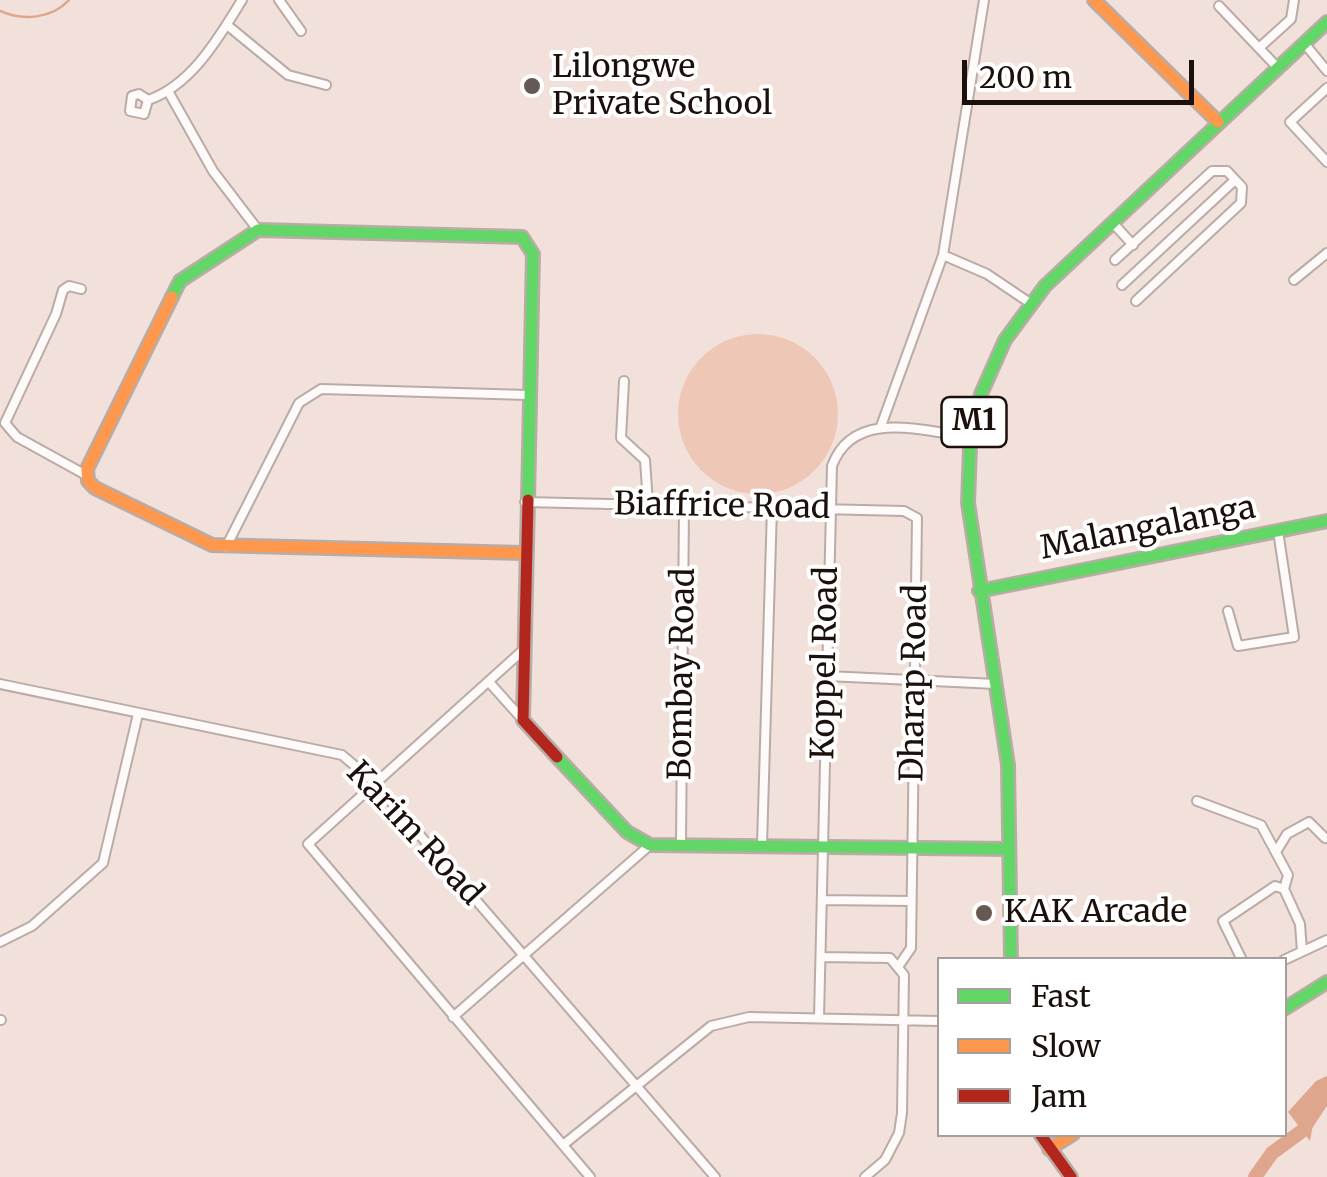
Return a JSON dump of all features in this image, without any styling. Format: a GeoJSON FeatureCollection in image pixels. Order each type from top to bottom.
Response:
{"type":"FeatureCollection","features":[{"type":"Feature","properties":{"kind":"main road"},"geometry":{"type":"LineString","coordinates":[[1094,0],[1218,122]]}},
{"type":"Feature","properties":{"kind":"main road","name":"M1"},"geometry":{"type":"LineString","coordinates":[[1012,957],[1008,771],[965,488],[970,437],[994,362],[1030,303],[1327,22]]}},
{"type":"Feature","properties":{"kind":"main road"},"geometry":{"type":"LineString","coordinates":[[523,553],[226,547],[196,540],[129,506],[91,486],[86,475],[180,281],[258,230],[522,237],[533,254],[523,553],[523,720],[627,832],[650,845],[1009,849]]}},
{"type":"Feature","properties":{"kind":"main road","name":"Malangalanga"},"geometry":{"type":"LineString","coordinates":[[979,592],[1327,520]]}},
{"type":"Feature","properties":{"kind":"main road"},"geometry":{"type":"LineString","coordinates":[[1287,1008],[1327,982]]}},
{"type":"Feature","properties":{"kind":"main road"},"geometry":{"type":"LineString","coordinates":[[1042,1137],[1071,1177]]}},
{"type":"Feature","properties":{"kind":"main road"},"geometry":{"type":"LineString","coordinates":[[1049,1149],[1068,1137]]}},
{"type":"Feature","properties":{"kind":"street"},"geometry":{"type":"LineString","coordinates":[[148,100],[168,92],[214,46],[242,0]]}},
{"type":"Feature","properties":{"kind":"street"},"geometry":{"type":"LineString","coordinates":[[279,0],[301,31]]}},
{"type":"Feature","properties":{"kind":"street"},"geometry":{"type":"LineString","coordinates":[[970,437],[881,426],[943,255],[984,0]]}},
{"type":"Feature","properties":{"kind":"street"},"geometry":{"type":"LineString","coordinates":[[1259,48],[1291,19],[1294,0]]}},
{"type":"Feature","properties":{"kind":"street"},"geometry":{"type":"LineString","coordinates":[[1220,6],[1277,67]]}},
{"type":"Feature","properties":{"kind":"street"},"geometry":{"type":"LineString","coordinates":[[227,25],[288,75],[326,85]]}},
{"type":"Feature","properties":{"kind":"street"},"geometry":{"type":"LineString","coordinates":[[1304,42],[1327,70]]}},
{"type":"Feature","properties":{"kind":"street"},"geometry":{"type":"LineString","coordinates":[[1319,60],[1327,54]]}},
{"type":"Feature","properties":{"kind":"street"},"geometry":{"type":"LineString","coordinates":[[1326,160],[1290,120],[1327,88]]}},
{"type":"Feature","properties":{"kind":"street"},"geometry":{"type":"LineString","coordinates":[[168,92],[213,171],[258,230]]}},
{"type":"Feature","properties":{"kind":"street"},"geometry":{"type":"LineString","coordinates":[[1116,260],[1212,171],[1223,170],[1244,192],[1241,203],[1136,300]]}},
{"type":"Feature","properties":{"kind":"street"},"geometry":{"type":"LineString","coordinates":[[1122,285],[1235,180]]}},
{"type":"Feature","properties":{"kind":"street"},"geometry":{"type":"LineString","coordinates":[[1112,222],[1132,244]]}},
{"type":"Feature","properties":{"kind":"street"},"geometry":{"type":"LineString","coordinates":[[1294,280],[1327,253]]}},
{"type":"Feature","properties":{"kind":"street"},"geometry":{"type":"LineString","coordinates":[[943,255],[987,274],[1030,303]]}},
{"type":"Feature","properties":{"kind":"street"},"geometry":{"type":"LineString","coordinates":[[81,289],[69,286],[63,290],[5,423],[16,437],[86,475]]}},
{"type":"Feature","properties":{"kind":"street"},"geometry":{"type":"LineString","coordinates":[[624,381],[621,438],[645,460],[648,504]]}},
{"type":"Feature","properties":{"kind":"street"},"geometry":{"type":"LineString","coordinates":[[226,547],[299,403],[308,393],[321,389],[528,395]]}},
{"type":"Feature","properties":{"kind":"street","name":"Koppel Road"},"geometry":{"type":"LineString","coordinates":[[820,1018],[828,509],[837,453],[852,436],[881,426]]}},
{"type":"Feature","properties":{"kind":"street","name":"Biaffrice Road"},"geometry":{"type":"LineString","coordinates":[[525,502],[904,511],[917,518]]}},
{"type":"Feature","properties":{"kind":"street","name":"Bombay Road"},"geometry":{"type":"LineString","coordinates":[[681,844],[684,505]]}},
{"type":"Feature","properties":{"kind":"street"},"geometry":{"type":"LineString","coordinates":[[762,845],[772,507]]}},
{"type":"Feature","properties":{"kind":"street","name":"Dharap Road"},"geometry":{"type":"LineString","coordinates":[[904,1020],[904,975],[900,964],[910,948],[912,901],[917,518]]}},
{"type":"Feature","properties":{"kind":"street"},"geometry":{"type":"LineString","coordinates":[[1228,611],[1238,646],[1294,637],[1278,531]]}},
{"type":"Feature","properties":{"kind":"street"},"geometry":{"type":"LineString","coordinates":[[521,652],[314,836],[309,848],[590,1177]]}},
{"type":"Feature","properties":{"kind":"street"},"geometry":{"type":"LineString","coordinates":[[827,676],[996,684]]}},
{"type":"Feature","properties":{"kind":"street"},"geometry":{"type":"LineString","coordinates":[[489,682],[523,720]]}},
{"type":"Feature","properties":{"kind":"street","name":"Karim Road"},"geometry":{"type":"LineString","coordinates":[[0,684],[334,753],[374,782],[715,1177]]}},
{"type":"Feature","properties":{"kind":"street"},"geometry":{"type":"LineString","coordinates":[[0,942],[32,926],[103,864],[138,714]]}},
{"type":"Feature","properties":{"kind":"street"},"geometry":{"type":"LineString","coordinates":[[1197,802],[1258,822],[1288,877],[1284,889],[1300,924],[1302,950]]}},
{"type":"Feature","properties":{"kind":"street"},"geometry":{"type":"LineString","coordinates":[[1276,852],[1287,834],[1308,822],[1325,838]]}},
{"type":"Feature","properties":{"kind":"street"},"geometry":{"type":"LineString","coordinates":[[453,1016],[650,845]]}},
{"type":"Feature","properties":{"kind":"street"},"geometry":{"type":"LineString","coordinates":[[1240,957],[1225,928],[1226,916],[1274,886],[1284,889]]}},
{"type":"Feature","properties":{"kind":"street"},"geometry":{"type":"LineString","coordinates":[[822,900],[912,901]]}},
{"type":"Feature","properties":{"kind":"street"},"geometry":{"type":"LineString","coordinates":[[1287,958],[1327,940]]}},
{"type":"Feature","properties":{"kind":"street"},"geometry":{"type":"LineString","coordinates":[[821,957],[890,958],[900,964]]}},
{"type":"Feature","properties":{"kind":"street"},"geometry":{"type":"LineString","coordinates":[[562,1145],[711,1026],[749,1017],[937,1021]]}},
{"type":"Feature","properties":{"kind":"street"},"geometry":{"type":"LineString","coordinates":[[865,1177],[885,1160],[899,1133],[904,1020]]}},
{"type":"Feature","properties":{"kind":"shaded area"},"geometry":{"type":"Polygon","coordinates":[[[758,334],[789,340],[815,357],[832,383],[838,414],[832,445],[815,471],[789,488],[758,494],[727,488],[701,471],[684,445],[678,414],[684,383],[701,357],[727,340],[758,334]]]}},
{"type":"Feature","properties":{"kind":"shaded area"},"geometry":{"type":"Polygon","coordinates":[[[1327,1076],[1327,1106],[1314,1119],[1310,1141],[1288,1112],[1316,1081],[1327,1076]]]}},
{"type":"Feature","properties":{"kind":"waterway"},"geometry":{"type":"LineString","coordinates":[[0,11],[36,16],[54,11],[69,0]]}},
{"type":"Feature","properties":{"kind":"waterway"},"geometry":{"type":"LineString","coordinates":[[1255,1177],[1272,1153],[1302,1131],[1327,1093]]}},
{"type":"Feature","properties":{"kind":"traffic: fast"},"geometry":{"type":"LineString","coordinates":[[1011,957],[1008,765],[968,503],[970,448],[981,394],[1005,340],[1045,286],[1327,22]]}},
{"type":"Feature","properties":{"kind":"traffic: fast"},"geometry":{"type":"LineString","coordinates":[[172,297],[180,281],[258,230],[522,237],[533,254],[528,500]]}},
{"type":"Feature","properties":{"kind":"traffic: fast"},"geometry":{"type":"LineString","coordinates":[[979,591],[1327,521]]}},
{"type":"Feature","properties":{"kind":"traffic: fast"},"geometry":{"type":"LineString","coordinates":[[557,757],[627,832],[650,845],[1009,849]]}},
{"type":"Feature","properties":{"kind":"traffic: fast"},"geometry":{"type":"LineString","coordinates":[[1287,1007],[1327,982]]}},
{"type":"Feature","properties":{"kind":"traffic: slow"},"geometry":{"type":"LineString","coordinates":[[1094,0],[1218,122]]}},
{"type":"Feature","properties":{"kind":"traffic: slow"},"geometry":{"type":"LineString","coordinates":[[172,297],[87,469],[88,481],[95,488],[212,545],[523,553]]}},
{"type":"Feature","properties":{"kind":"traffic: slow"},"geometry":{"type":"LineString","coordinates":[[1049,1149],[1068,1137]]}},
{"type":"Feature","properties":{"kind":"traffic: jam"},"geometry":{"type":"LineString","coordinates":[[528,500],[523,720],[557,757]]}},
{"type":"Feature","properties":{"kind":"traffic: jam"},"geometry":{"type":"LineString","coordinates":[[1042,1137],[1071,1177]]}},
{"type":"Feature","properties":{"kind":"place","name":"Lilongwe Private School"},"geometry":{"type":"Point","coordinates":[532,86]}},
{"type":"Feature","properties":{"kind":"place","name":"KAK Arcade"},"geometry":{"type":"Point","coordinates":[984,913]}}]}
